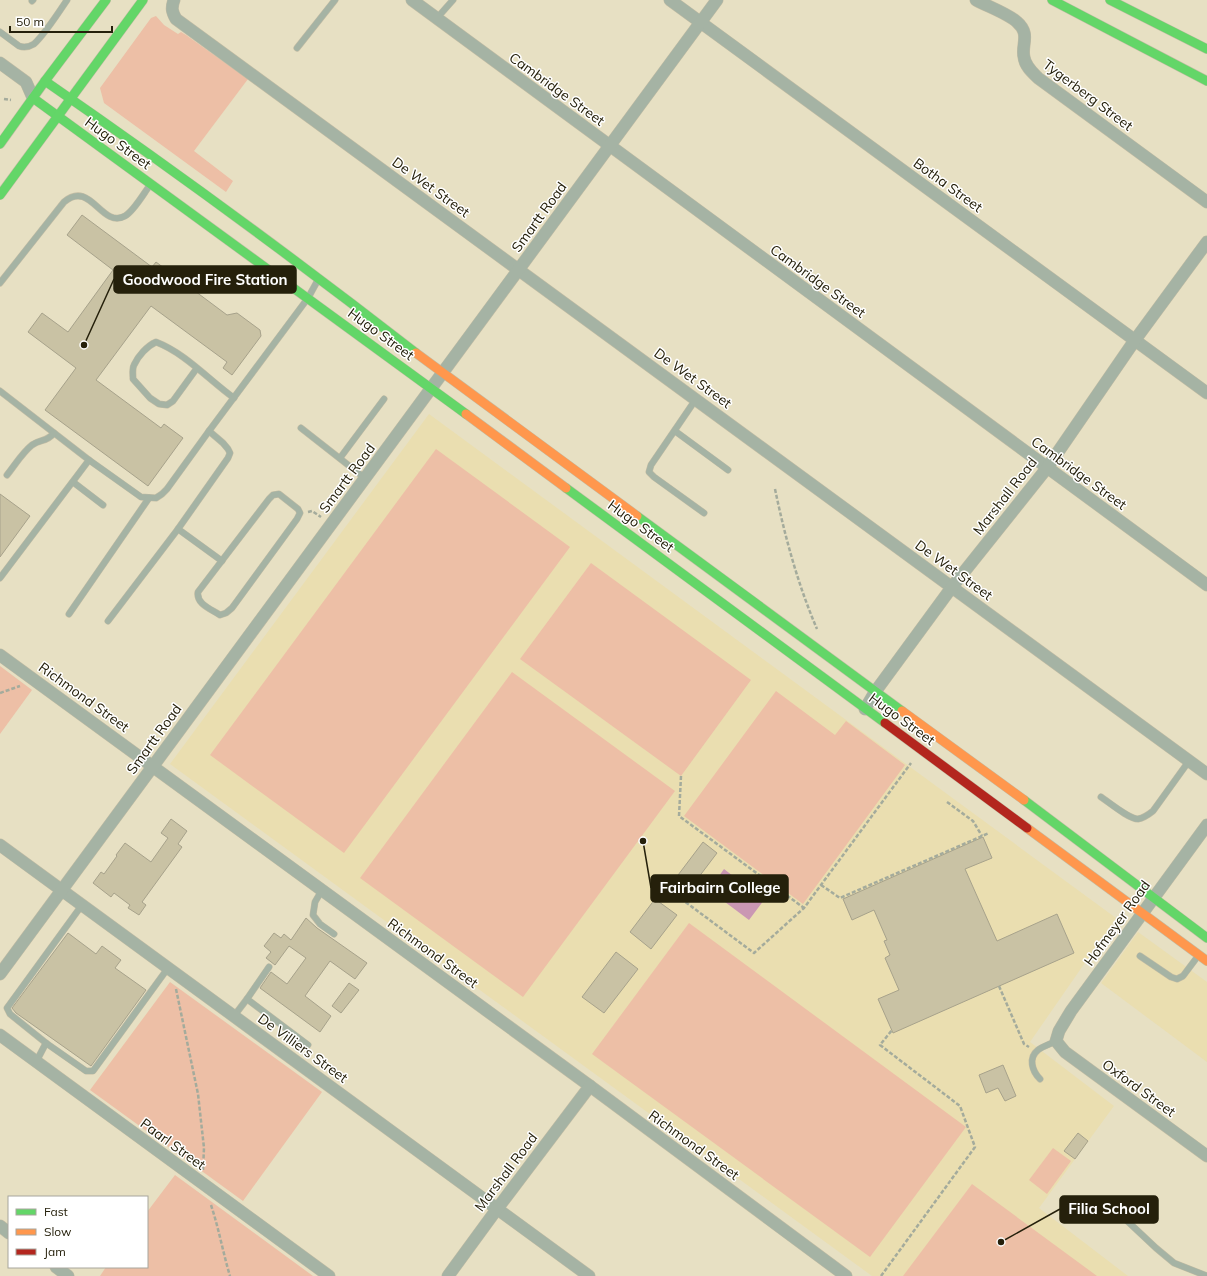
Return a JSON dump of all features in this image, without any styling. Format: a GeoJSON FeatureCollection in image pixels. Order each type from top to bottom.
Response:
{"type":"FeatureCollection","features":[{"type":"Feature","properties":{"kind":"street"},"geometry":{"type":"LineString","coordinates":[[0,144],[32,98],[106,0]]}},
{"type":"Feature","properties":{"kind":"street"},"geometry":{"type":"LineString","coordinates":[[0,194],[142,0]]}},
{"type":"Feature","properties":{"kind":"street","name":"De Wet Street"},"geometry":{"type":"LineString","coordinates":[[174,0],[172,12],[176,19],[1207,774]]}},
{"type":"Feature","properties":{"kind":"street","name":"Cambridge Street"},"geometry":{"type":"LineString","coordinates":[[412,0],[1207,585]]}},
{"type":"Feature","properties":{"kind":"street","name":"Botha Street"},"geometry":{"type":"LineString","coordinates":[[670,0],[1207,393]]}},
{"type":"Feature","properties":{"kind":"street","name":"Smartt Road"},"geometry":{"type":"LineString","coordinates":[[0,974],[366,479],[442,373],[717,0]]}},
{"type":"Feature","properties":{"kind":"street","name":"Tygerberg Street"},"geometry":{"type":"LineString","coordinates":[[976,0],[1018,22],[1024,32],[1025,42],[1023,57],[1028,68],[1038,78],[1207,202]]}},
{"type":"Feature","properties":{"kind":"street"},"geometry":{"type":"LineString","coordinates":[[1052,0],[1207,81]]}},
{"type":"Feature","properties":{"kind":"street"},"geometry":{"type":"LineString","coordinates":[[1110,0],[1207,49]]}},
{"type":"Feature","properties":{"kind":"street"},"geometry":{"type":"LineString","coordinates":[[0,63],[26,82],[32,98]]}},
{"type":"Feature","properties":{"kind":"street"},"geometry":{"type":"LineString","coordinates":[[26,82],[45,81]]}},
{"type":"Feature","properties":{"kind":"street","name":"Hugo Street"},"geometry":{"type":"LineString","coordinates":[[45,81],[93,114],[240,235],[308,298],[865,709],[969,773],[1153,898],[1207,938]]}},
{"type":"Feature","properties":{"kind":"street","name":"Hugo Street"},"geometry":{"type":"LineString","coordinates":[[32,98],[151,184],[240,235],[320,278],[442,373],[875,692],[969,773],[1142,913],[1203,958]]}},
{"type":"Feature","properties":{"kind":"street","name":"Marshall Road"},"geometry":{"type":"LineString","coordinates":[[865,709],[875,692],[952,587],[1047,468],[1135,340],[1207,242]]}},
{"type":"Feature","properties":{"kind":"street","name":"Richmond Street"},"geometry":{"type":"LineString","coordinates":[[0,655],[590,1086],[846,1276]]}},
{"type":"Feature","properties":{"kind":"street","name":"Hofmeyer Road"},"geometry":{"type":"LineString","coordinates":[[1056,1041],[1059,1031],[1071,1011],[1207,825]]}},
{"type":"Feature","properties":{"kind":"street","name":"De Villiers Street"},"geometry":{"type":"LineString","coordinates":[[0,845],[589,1276]]}},
{"type":"Feature","properties":{"kind":"street","name":"Paarl Street"},"geometry":{"type":"LineString","coordinates":[[0,1035],[329,1276]]}},
{"type":"Feature","properties":{"kind":"street","name":"Oxford Street"},"geometry":{"type":"LineString","coordinates":[[1056,1041],[1065,1052],[1207,1156]]}},
{"type":"Feature","properties":{"kind":"street","name":"Marshall Road"},"geometry":{"type":"LineString","coordinates":[[448,1276],[497,1208],[590,1086]]}},
{"type":"Feature","properties":{"kind":"street"},"geometry":{"type":"LineString","coordinates":[[0,1226],[8,1232]]}},
{"type":"Feature","properties":{"kind":"street"},"geometry":{"type":"LineString","coordinates":[[57,1268],[68,1276]]}},
{"type":"Feature","properties":{"kind":"lane"},"geometry":{"type":"LineString","coordinates":[[0,32],[19,46],[30,46],[39,38],[67,0]]}},
{"type":"Feature","properties":{"kind":"lane"},"geometry":{"type":"LineString","coordinates":[[297,48],[334,0]]}},
{"type":"Feature","properties":{"kind":"lane"},"geometry":{"type":"LineString","coordinates":[[437,18],[453,0]]}},
{"type":"Feature","properties":{"kind":"lane"},"geometry":{"type":"LineString","coordinates":[[0,283],[64,202],[69,198],[76,195],[84,196],[109,216],[119,218],[126,215],[130,211],[151,184]]}},
{"type":"Feature","properties":{"kind":"lane"},"geometry":{"type":"LineString","coordinates":[[0,391],[89,460],[141,497],[156,498],[167,489],[308,298],[320,278]]}},
{"type":"Feature","properties":{"kind":"lane"},"geometry":{"type":"LineString","coordinates":[[197,368],[173,401],[167,405],[159,404],[150,398],[133,379],[133,367],[138,358],[149,345],[156,342],[165,345],[197,368],[234,398]]}},
{"type":"Feature","properties":{"kind":"lane"},"geometry":{"type":"LineString","coordinates":[[696,399],[651,465],[649,472],[704,513]]}},
{"type":"Feature","properties":{"kind":"lane"},"geometry":{"type":"LineString","coordinates":[[340,458],[384,400]]}},
{"type":"Feature","properties":{"kind":"lane"},"geometry":{"type":"LineString","coordinates":[[301,428],[366,479]]}},
{"type":"Feature","properties":{"kind":"lane"},"geometry":{"type":"LineString","coordinates":[[108,621],[178,529],[228,458],[230,453],[228,449],[209,431]]}},
{"type":"Feature","properties":{"kind":"lane"},"geometry":{"type":"LineString","coordinates":[[675,431],[728,470]]}},
{"type":"Feature","properties":{"kind":"lane"},"geometry":{"type":"LineString","coordinates":[[7,475],[27,450],[34,444],[46,440],[54,433]]}},
{"type":"Feature","properties":{"kind":"lane"},"geometry":{"type":"LineString","coordinates":[[0,578],[89,460]]}},
{"type":"Feature","properties":{"kind":"lane"},"geometry":{"type":"LineString","coordinates":[[73,482],[103,505]]}},
{"type":"Feature","properties":{"kind":"lane"},"geometry":{"type":"LineString","coordinates":[[278,494],[298,509],[300,513],[232,608],[223,615],[220,615],[201,603],[198,594],[199,590],[273,495],[278,494]]}},
{"type":"Feature","properties":{"kind":"lane"},"geometry":{"type":"LineString","coordinates":[[69,614],[149,498]]}},
{"type":"Feature","properties":{"kind":"lane"},"geometry":{"type":"LineString","coordinates":[[178,529],[222,561]]}},
{"type":"Feature","properties":{"kind":"lane"},"geometry":{"type":"LineString","coordinates":[[1102,797],[1128,815],[1137,819],[1145,817],[1153,811],[1189,761]]}},
{"type":"Feature","properties":{"kind":"lane"},"geometry":{"type":"LineString","coordinates":[[322,890],[314,902],[313,915],[320,924],[334,934]]}},
{"type":"Feature","properties":{"kind":"lane"},"geometry":{"type":"LineString","coordinates":[[82,905],[7,1008],[10,1014],[46,1043],[86,1072],[93,1071],[168,968]]}},
{"type":"Feature","properties":{"kind":"lane"},"geometry":{"type":"LineString","coordinates":[[1140,956],[1171,978],[1178,979],[1203,958]]}},
{"type":"Feature","properties":{"kind":"lane"},"geometry":{"type":"LineString","coordinates":[[234,1016],[269,967]]}},
{"type":"Feature","properties":{"kind":"lane"},"geometry":{"type":"LineString","coordinates":[[247,999],[308,1045]]}},
{"type":"Feature","properties":{"kind":"lane"},"geometry":{"type":"LineString","coordinates":[[1040,1079],[1036,1076],[1032,1067],[1033,1057],[1039,1049],[1056,1041]]}},
{"type":"Feature","properties":{"kind":"lane"},"geometry":{"type":"LineString","coordinates":[[36,1062],[46,1043]]}},
{"type":"Feature","properties":{"kind":"lane"},"geometry":{"type":"LineString","coordinates":[[1107,1202],[1174,1263],[1207,1276]]}},
{"type":"Feature","properties":{"kind":"path"},"geometry":{"type":"LineString","coordinates":[[4,98],[11,100]]}},
{"type":"Feature","properties":{"kind":"path"},"geometry":{"type":"LineString","coordinates":[[775,490],[783,529],[806,604],[820,635]]}},
{"type":"Feature","properties":{"kind":"path"},"geometry":{"type":"LineString","coordinates":[[300,513],[312,511],[331,525]]}},
{"type":"Feature","properties":{"kind":"path"},"geometry":{"type":"LineString","coordinates":[[0,692],[23,685]]}},
{"type":"Feature","properties":{"kind":"path"},"geometry":{"type":"LineString","coordinates":[[676,895],[754,953],[804,908],[911,762]]}},
{"type":"Feature","properties":{"kind":"path"},"geometry":{"type":"LineString","coordinates":[[681,776],[679,816],[804,908]]}},
{"type":"Feature","properties":{"kind":"path"},"geometry":{"type":"LineString","coordinates":[[947,802],[973,821],[982,836]]}},
{"type":"Feature","properties":{"kind":"path"},"geometry":{"type":"LineString","coordinates":[[821,884],[840,898],[989,833]]}},
{"type":"Feature","properties":{"kind":"path"},"geometry":{"type":"LineString","coordinates":[[179,976],[176,990],[198,1094],[204,1148],[203,1184]]}},
{"type":"Feature","properties":{"kind":"path"},"geometry":{"type":"LineString","coordinates":[[999,986],[1024,1044],[1029,1047],[1032,1043]]}},
{"type":"Feature","properties":{"kind":"path"},"geometry":{"type":"LineString","coordinates":[[881,1276],[976,1147],[960,1106],[880,1045],[892,1030]]}},
{"type":"Feature","properties":{"kind":"path"},"geometry":{"type":"LineString","coordinates":[[210,1205],[218,1226],[224,1257],[230,1276]]}},
{"type":"Feature","properties":{"kind":"shaded area"},"geometry":{"type":"Polygon","coordinates":[[[156,16],[164,25],[178,34],[181,32],[186,35],[248,79],[194,151],[233,181],[226,192],[104,103],[100,88],[151,18],[156,16]]]}},
{"type":"Feature","properties":{"kind":"shaded area"},"geometry":{"type":"Polygon","coordinates":[[[429,414],[1116,918],[1030,1042],[1114,1106],[1039,1208],[1128,1276],[872,1276],[170,764],[429,414]]]}},
{"type":"Feature","properties":{"kind":"shaded area"},"geometry":{"type":"Polygon","coordinates":[[[436,449],[570,547],[344,853],[210,755],[436,449]]]}},
{"type":"Feature","properties":{"kind":"shaded area"},"geometry":{"type":"Polygon","coordinates":[[[591,563],[751,680],[681,776],[520,659],[591,563]]]}},
{"type":"Feature","properties":{"kind":"shaded area"},"geometry":{"type":"Polygon","coordinates":[[[0,666],[32,690],[0,734],[0,666]]]}},
{"type":"Feature","properties":{"kind":"shaded area"},"geometry":{"type":"Polygon","coordinates":[[[512,672],[675,791],[523,997],[360,878],[512,672]]]}},
{"type":"Feature","properties":{"kind":"shaded area"},"geometry":{"type":"Polygon","coordinates":[[[776,691],[835,735],[846,721],[905,765],[803,904],[684,816],[776,691]]]}},
{"type":"Feature","properties":{"kind":"shaded area"},"geometry":{"type":"Polygon","coordinates":[[[724,869],[764,900],[749,920],[709,890],[724,869]]]}},
{"type":"Feature","properties":{"kind":"shaded area"},"geometry":{"type":"Polygon","coordinates":[[[689,923],[966,1127],[870,1257],[592,1054],[689,923]]]}},
{"type":"Feature","properties":{"kind":"shaded area"},"geometry":{"type":"Polygon","coordinates":[[[1138,932],[1207,982],[1207,1062],[1101,983],[1138,932]]]}},
{"type":"Feature","properties":{"kind":"shaded area"},"geometry":{"type":"Polygon","coordinates":[[[170,982],[322,1092],[243,1201],[90,1090],[170,982]]]}},
{"type":"Feature","properties":{"kind":"shaded area"},"geometry":{"type":"Polygon","coordinates":[[[1053,1148],[1071,1161],[1047,1194],[1029,1180],[1053,1148]]]}},
{"type":"Feature","properties":{"kind":"shaded area"},"geometry":{"type":"Polygon","coordinates":[[[175,1175],[313,1276],[100,1276],[105,1268],[148,1268],[148,1211],[175,1175]]]}},
{"type":"Feature","properties":{"kind":"shaded area"},"geometry":{"type":"Polygon","coordinates":[[[972,1184],[1097,1276],[903,1276],[972,1184]]]}},
{"type":"Feature","properties":{"kind":"building"},"geometry":{"type":"Polygon","coordinates":[[[82,215],[152,267],[156,262],[227,315],[237,313],[260,330],[261,336],[232,375],[223,368],[227,362],[151,306],[96,380],[161,428],[164,424],[183,438],[148,486],[45,410],[76,368],[28,332],[42,313],[68,332],[113,270],[67,235],[82,215]]]}},
{"type":"Feature","properties":{"kind":"building"},"geometry":{"type":"Polygon","coordinates":[[[0,494],[30,516],[0,557],[0,494]]]}},
{"type":"Feature","properties":{"kind":"building"},"geometry":{"type":"Polygon","coordinates":[[[171,819],[187,831],[178,844],[182,847],[142,902],[146,905],[139,915],[128,908],[130,905],[114,893],[111,897],[93,883],[101,872],[104,874],[125,843],[151,862],[168,838],[161,833],[171,819]]]}},
{"type":"Feature","properties":{"kind":"building"},"geometry":{"type":"Polygon","coordinates":[[[983,837],[992,858],[965,869],[997,941],[1057,914],[1074,953],[893,1033],[878,999],[899,990],[885,958],[890,955],[884,941],[887,940],[874,910],[852,920],[843,899],[983,837]]]}},
{"type":"Feature","properties":{"kind":"building"},"geometry":{"type":"Polygon","coordinates":[[[703,842],[717,853],[686,894],[672,883],[703,842]]]}},
{"type":"Feature","properties":{"kind":"building"},"geometry":{"type":"Polygon","coordinates":[[[655,899],[677,915],[651,949],[630,932],[655,899]]]}},
{"type":"Feature","properties":{"kind":"building"},"geometry":{"type":"Polygon","coordinates":[[[306,918],[317,928],[367,963],[355,979],[330,961],[305,996],[331,1016],[320,1032],[260,988],[271,972],[287,984],[306,958],[289,946],[275,965],[266,958],[271,952],[264,946],[274,933],[281,938],[284,934],[291,940],[306,918]]]}},
{"type":"Feature","properties":{"kind":"building"},"geometry":{"type":"Polygon","coordinates":[[[68,933],[96,954],[102,946],[121,960],[115,968],[146,990],[91,1066],[16,1013],[12,1008],[68,933]]]}},
{"type":"Feature","properties":{"kind":"building"},"geometry":{"type":"Polygon","coordinates":[[[616,952],[638,969],[604,1013],[582,997],[616,952]]]}},
{"type":"Feature","properties":{"kind":"building"},"geometry":{"type":"Polygon","coordinates":[[[349,983],[359,990],[341,1013],[332,1006],[349,983]]]}},
{"type":"Feature","properties":{"kind":"building"},"geometry":{"type":"Polygon","coordinates":[[[1003,1065],[1016,1096],[1005,1101],[998,1088],[986,1093],[979,1075],[1003,1065]]]}},
{"type":"Feature","properties":{"kind":"building"},"geometry":{"type":"Polygon","coordinates":[[[1078,1133],[1088,1141],[1075,1159],[1064,1151],[1078,1133]]]}},
{"type":"Feature","properties":{"kind":"traffic: fast"},"geometry":{"type":"LineString","coordinates":[[0,144],[106,0]]}},
{"type":"Feature","properties":{"kind":"traffic: fast"},"geometry":{"type":"LineString","coordinates":[[0,195],[143,0]]}},
{"type":"Feature","properties":{"kind":"traffic: fast"},"geometry":{"type":"LineString","coordinates":[[1052,0],[1207,81]]}},
{"type":"Feature","properties":{"kind":"traffic: fast"},"geometry":{"type":"LineString","coordinates":[[1110,0],[1207,49]]}},
{"type":"Feature","properties":{"kind":"traffic: fast"},"geometry":{"type":"LineString","coordinates":[[45,81],[232,214],[416,353]]}},
{"type":"Feature","properties":{"kind":"traffic: fast"},"geometry":{"type":"LineString","coordinates":[[33,98],[466,414]]}},
{"type":"Feature","properties":{"kind":"traffic: fast"},"geometry":{"type":"LineString","coordinates":[[566,488],[885,723]]}},
{"type":"Feature","properties":{"kind":"traffic: fast"},"geometry":{"type":"LineString","coordinates":[[637,516],[902,711]]}},
{"type":"Feature","properties":{"kind":"traffic: fast"},"geometry":{"type":"LineString","coordinates":[[1024,800],[1207,938]]}},
{"type":"Feature","properties":{"kind":"traffic: slow"},"geometry":{"type":"LineString","coordinates":[[416,353],[637,516]]}},
{"type":"Feature","properties":{"kind":"traffic: slow"},"geometry":{"type":"LineString","coordinates":[[466,414],[566,488]]}},
{"type":"Feature","properties":{"kind":"traffic: slow"},"geometry":{"type":"LineString","coordinates":[[902,711],[1024,800]]}},
{"type":"Feature","properties":{"kind":"traffic: slow"},"geometry":{"type":"LineString","coordinates":[[1027,828],[1207,961]]}},
{"type":"Feature","properties":{"kind":"traffic: jam"},"geometry":{"type":"LineString","coordinates":[[885,723],[1027,828]]}},
{"type":"Feature","properties":{"kind":"place","name":"Goodwood Fire Station"},"geometry":{"type":"Point","coordinates":[84,345]}},
{"type":"Feature","properties":{"kind":"place","name":"Fairbairn College"},"geometry":{"type":"Point","coordinates":[643,841]}},
{"type":"Feature","properties":{"kind":"place","name":"Filia School"},"geometry":{"type":"Point","coordinates":[1001,1242]}}]}
